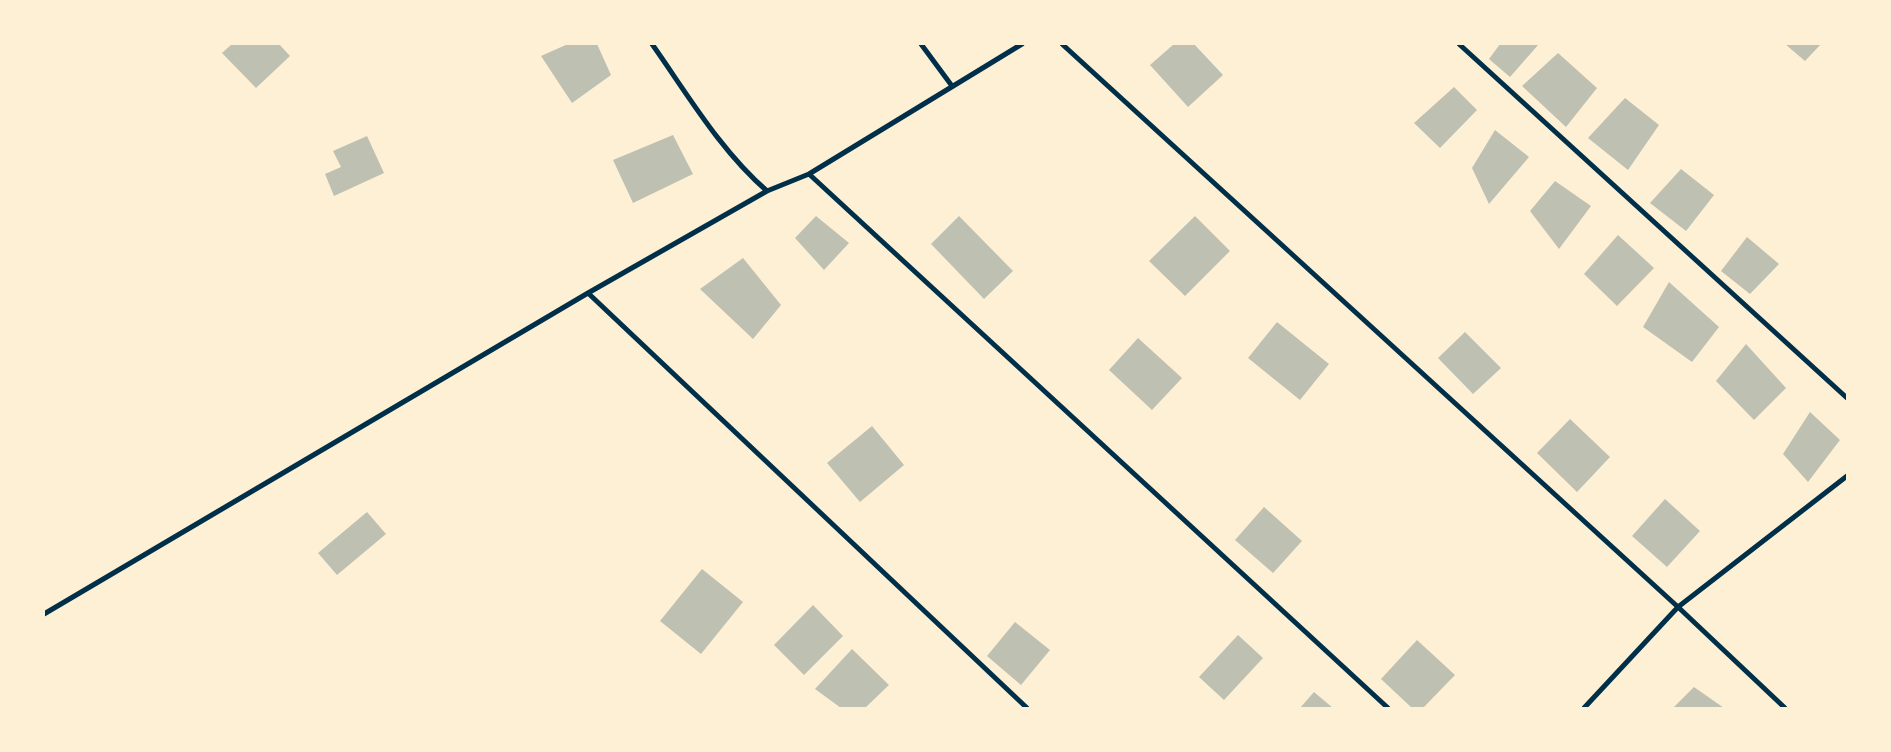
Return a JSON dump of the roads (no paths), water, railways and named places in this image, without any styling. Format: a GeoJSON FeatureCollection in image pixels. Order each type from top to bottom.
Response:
{"type":"FeatureCollection","features":[{"type":"Feature","properties":{"kind":"street"},"geometry":{"type":"LineString","coordinates":[[652,44],[729,154],[767,192]]}},
{"type":"Feature","properties":{"kind":"street"},"geometry":{"type":"LineString","coordinates":[[921,44],[952,86]]}},
{"type":"Feature","properties":{"kind":"street"},"geometry":{"type":"LineString","coordinates":[[44,614],[588,293],[767,192],[809,174],[1022,44]]}},
{"type":"Feature","properties":{"kind":"street"},"geometry":{"type":"LineString","coordinates":[[1062,44],[1678,607],[1785,708]]}},
{"type":"Feature","properties":{"kind":"street"},"geometry":{"type":"LineString","coordinates":[[1459,44],[1847,398]]}},
{"type":"Feature","properties":{"kind":"street"},"geometry":{"type":"LineString","coordinates":[[809,174],[1388,708]]}},
{"type":"Feature","properties":{"kind":"street"},"geometry":{"type":"LineString","coordinates":[[588,293],[1028,708]]}},
{"type":"Feature","properties":{"kind":"street"},"geometry":{"type":"LineString","coordinates":[[1584,708],[1678,607],[1847,476]]}}]}
